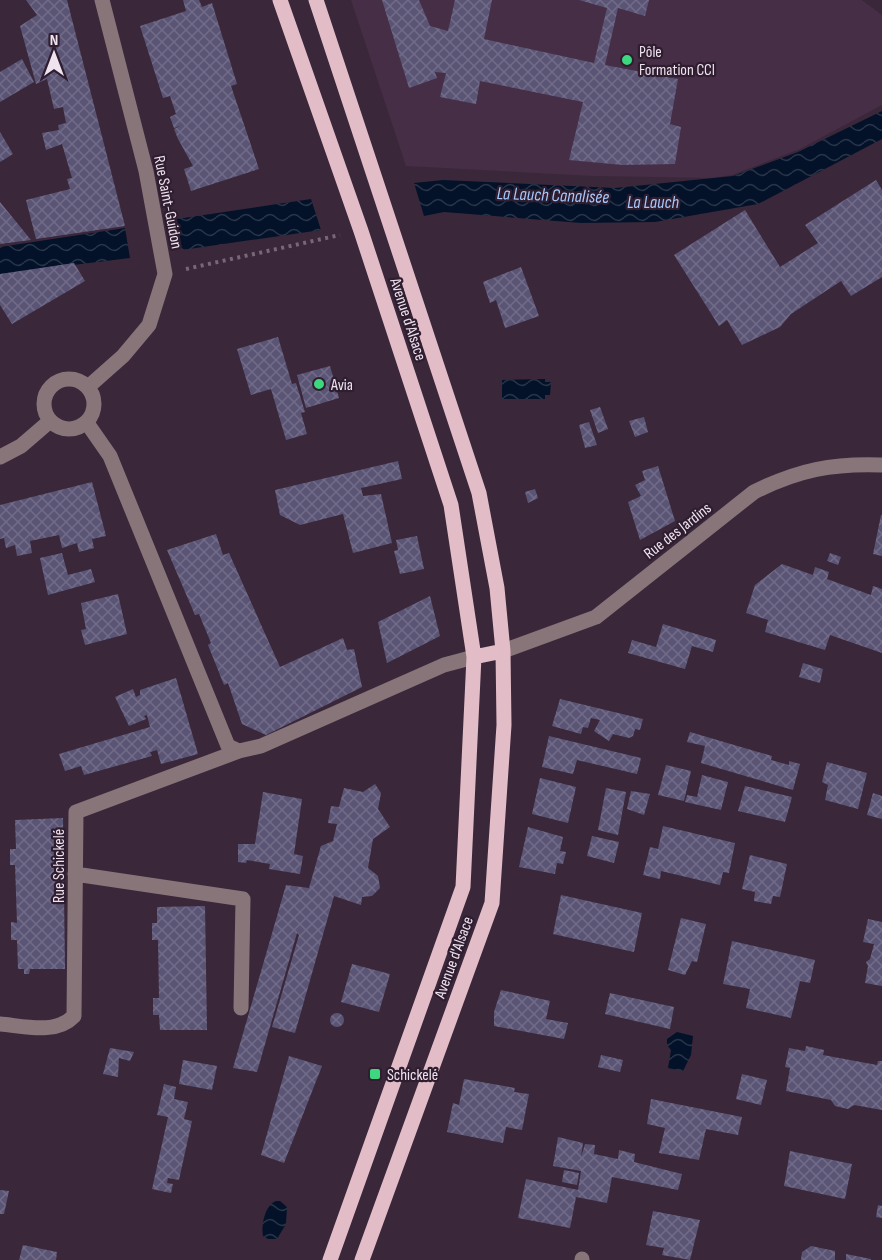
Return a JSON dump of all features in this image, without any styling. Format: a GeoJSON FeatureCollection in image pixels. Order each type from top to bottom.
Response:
{"type":"FeatureCollection","features":[{"type":"Feature","properties":{"kind":"main road","name":"Avenue d'Alsace"},"geometry":{"type":"LineString","coordinates":[[280,0],[361,231],[451,505],[474,657],[463,887],[330,1260]]}},
{"type":"Feature","properties":{"kind":"main road","name":"Avenue d'Alsace"},"geometry":{"type":"LineString","coordinates":[[316,0],[479,493],[497,588],[503,651],[504,725],[492,903],[362,1260]]}},
{"type":"Feature","properties":{"kind":"main road"},"geometry":{"type":"LineString","coordinates":[[474,657],[503,651]]}},
{"type":"Feature","properties":{"kind":"street","name":"Rue Saint-Guidon"},"geometry":{"type":"LineString","coordinates":[[88,387],[123,356],[149,325],[165,274],[146,171],[102,0]]}},
{"type":"Feature","properties":{"kind":"street"},"geometry":{"type":"LineString","coordinates":[[74,379],[88,387],[95,401],[92,417],[87,423],[72,430],[64,429],[50,421],[44,407],[47,392],[52,386],[58,381],[74,379]]}},
{"type":"Feature","properties":{"kind":"street"},"geometry":{"type":"LineString","coordinates":[[0,457],[21,446],[50,421]]}},
{"type":"Feature","properties":{"kind":"street"},"geometry":{"type":"LineString","coordinates":[[87,423],[110,456],[228,746],[239,751]]}},
{"type":"Feature","properties":{"kind":"street","name":"Rue des Jardins"},"geometry":{"type":"LineString","coordinates":[[503,651],[596,617],[754,492],[782,478],[813,468],[882,465]]}},
{"type":"Feature","properties":{"kind":"street","name":"Rue Schickelé"},"geometry":{"type":"LineString","coordinates":[[0,1024],[53,1028],[64,1024],[74,1016],[76,812],[239,751],[261,746],[444,665],[474,657]]}},
{"type":"Feature","properties":{"kind":"street"},"geometry":{"type":"LineString","coordinates":[[75,874],[243,899],[241,1008]]}},
{"type":"Feature","properties":{"kind":"path"},"geometry":{"type":"LineString","coordinates":[[165,274],[361,231]]}},
{"type":"Feature","properties":{"kind":"shaded area","name":"Pôle Formation CCI"},"geometry":{"type":"Polygon","coordinates":[[[351,0],[862,0],[882,15],[882,105],[800,149],[732,175],[711,178],[593,176],[406,166],[351,0]]]}},
{"type":"Feature","properties":{"kind":"water","name":"La Lauch"},"geometry":{"type":"Polygon","coordinates":[[[882,111],[882,139],[758,204],[655,222],[581,223],[444,212],[424,216],[414,183],[443,180],[615,188],[733,176],[798,152],[882,111]]]}},
{"type":"Feature","properties":{"kind":"water"},"geometry":{"type":"Polygon","coordinates":[[[311,199],[321,230],[182,250],[177,219],[311,199]]]}},
{"type":"Feature","properties":{"kind":"water"},"geometry":{"type":"Polygon","coordinates":[[[125,228],[130,258],[0,274],[0,247],[125,228]]]}},
{"type":"Feature","properties":{"kind":"water"},"geometry":{"type":"Polygon","coordinates":[[[545,379],[545,382],[551,382],[550,395],[545,395],[545,399],[502,399],[502,380],[545,379]]]}},
{"type":"Feature","properties":{"kind":"water"},"geometry":{"type":"Polygon","coordinates":[[[677,1032],[693,1036],[691,1055],[683,1071],[668,1068],[671,1050],[667,1045],[667,1039],[677,1032]]]}},
{"type":"Feature","properties":{"kind":"water"},"geometry":{"type":"Polygon","coordinates":[[[276,1201],[280,1201],[287,1207],[286,1224],[277,1239],[268,1239],[263,1236],[263,1221],[269,1207],[276,1201]]]}},
{"type":"Feature","properties":{"kind":"building"},"geometry":{"type":"Polygon","coordinates":[[[26,0],[67,0],[125,226],[36,239],[26,200],[70,189],[67,179],[72,178],[62,144],[46,150],[42,133],[59,130],[58,125],[66,123],[63,107],[54,109],[47,79],[36,84],[20,26],[37,15],[26,0]]]}},
{"type":"Feature","properties":{"kind":"building"},"geometry":{"type":"Polygon","coordinates":[[[183,0],[199,0],[202,7],[212,3],[237,84],[231,86],[259,169],[191,191],[184,169],[193,166],[174,129],[180,126],[174,128],[170,117],[176,114],[170,96],[163,98],[140,26],[186,11],[183,0]]]}},
{"type":"Feature","properties":{"kind":"building"},"geometry":{"type":"Polygon","coordinates":[[[382,0],[419,0],[430,26],[448,31],[455,0],[492,0],[484,39],[594,63],[607,8],[579,0],[649,0],[645,16],[618,8],[605,65],[678,79],[670,124],[681,127],[675,164],[623,165],[569,160],[583,102],[480,81],[476,104],[440,97],[446,73],[435,72],[437,78],[409,88],[382,0]]]}},
{"type":"Feature","properties":{"kind":"building"},"geometry":{"type":"Polygon","coordinates":[[[22,59],[34,82],[0,102],[0,72],[22,59]]]}},
{"type":"Feature","properties":{"kind":"building"},"geometry":{"type":"Polygon","coordinates":[[[0,132],[13,154],[0,162],[0,132]]]}},
{"type":"Feature","properties":{"kind":"building"},"geometry":{"type":"Polygon","coordinates":[[[876,180],[882,190],[882,277],[851,296],[841,281],[791,314],[780,327],[742,345],[727,320],[719,326],[674,255],[745,210],[780,267],[818,243],[805,225],[876,180]]]}},
{"type":"Feature","properties":{"kind":"building"},"geometry":{"type":"Polygon","coordinates":[[[0,202],[31,240],[0,244],[0,202]]]}},
{"type":"Feature","properties":{"kind":"building"},"geometry":{"type":"Polygon","coordinates":[[[74,263],[85,281],[12,324],[0,305],[0,274],[74,263]]]}},
{"type":"Feature","properties":{"kind":"building"},"geometry":{"type":"Polygon","coordinates":[[[521,267],[539,316],[505,328],[496,300],[490,303],[483,282],[521,267]]]}},
{"type":"Feature","properties":{"kind":"building"},"geometry":{"type":"Polygon","coordinates":[[[278,337],[292,384],[296,383],[305,412],[301,413],[307,434],[286,440],[271,389],[251,395],[237,349],[278,337]]]}},
{"type":"Feature","properties":{"kind":"building"},"geometry":{"type":"Polygon","coordinates":[[[330,366],[339,398],[306,408],[297,375],[330,366]]]}},
{"type":"Feature","properties":{"kind":"building"},"geometry":{"type":"Polygon","coordinates":[[[600,407],[608,429],[598,433],[590,410],[600,407]]]}},
{"type":"Feature","properties":{"kind":"building"},"geometry":{"type":"Polygon","coordinates":[[[644,417],[648,432],[635,437],[629,421],[644,417]]]}},
{"type":"Feature","properties":{"kind":"building"},"geometry":{"type":"Polygon","coordinates":[[[589,422],[597,445],[585,448],[579,425],[589,422]]]}},
{"type":"Feature","properties":{"kind":"building"},"geometry":{"type":"Polygon","coordinates":[[[398,461],[402,479],[361,488],[363,496],[381,494],[392,543],[353,553],[343,514],[300,525],[280,515],[275,490],[398,461]]]}},
{"type":"Feature","properties":{"kind":"building"},"geometry":{"type":"Polygon","coordinates":[[[658,466],[675,521],[640,540],[628,502],[641,496],[635,485],[645,480],[642,471],[658,466]]]}},
{"type":"Feature","properties":{"kind":"building"},"geometry":{"type":"Polygon","coordinates":[[[92,482],[106,536],[92,539],[94,548],[79,552],[77,543],[62,548],[59,535],[30,541],[32,553],[17,556],[15,545],[6,548],[4,538],[0,539],[0,505],[92,482]]]}},
{"type":"Feature","properties":{"kind":"building"},"geometry":{"type":"Polygon","coordinates":[[[535,489],[538,498],[528,503],[525,492],[535,489]]]}},
{"type":"Feature","properties":{"kind":"building"},"geometry":{"type":"Polygon","coordinates":[[[882,515],[882,556],[873,554],[882,515]]]}},
{"type":"Feature","properties":{"kind":"building"},"geometry":{"type":"Polygon","coordinates":[[[216,534],[223,555],[229,553],[280,667],[343,638],[347,650],[354,649],[362,687],[266,735],[242,724],[228,683],[224,685],[208,645],[211,643],[199,614],[195,615],[167,550],[216,534]]]}},
{"type":"Feature","properties":{"kind":"building"},"geometry":{"type":"Polygon","coordinates":[[[417,536],[424,569],[400,574],[394,551],[398,550],[396,540],[417,536]]]}},
{"type":"Feature","properties":{"kind":"building"},"geometry":{"type":"Polygon","coordinates":[[[62,553],[68,575],[91,569],[95,582],[48,595],[40,558],[62,553]]]}},
{"type":"Feature","properties":{"kind":"building"},"geometry":{"type":"Polygon","coordinates":[[[830,553],[841,557],[838,565],[827,561],[830,553]]]}},
{"type":"Feature","properties":{"kind":"building"},"geometry":{"type":"Polygon","coordinates":[[[782,564],[813,575],[815,567],[829,572],[827,579],[871,595],[873,586],[882,589],[882,653],[830,635],[825,650],[765,632],[768,620],[746,613],[755,585],[782,564]]]}},
{"type":"Feature","properties":{"kind":"building"},"geometry":{"type":"Polygon","coordinates":[[[118,594],[127,634],[85,645],[81,630],[86,629],[81,603],[118,594]]]}},
{"type":"Feature","properties":{"kind":"building"},"geometry":{"type":"Polygon","coordinates":[[[430,596],[440,636],[387,663],[378,622],[430,596]]]}},
{"type":"Feature","properties":{"kind":"building"},"geometry":{"type":"Polygon","coordinates":[[[663,624],[716,640],[713,652],[692,646],[685,669],[628,653],[632,640],[656,647],[663,624]]]}},
{"type":"Feature","properties":{"kind":"building"},"geometry":{"type":"Polygon","coordinates":[[[803,663],[823,669],[820,683],[799,677],[803,663]]]}},
{"type":"Feature","properties":{"kind":"building"},"geometry":{"type":"Polygon","coordinates":[[[176,678],[198,754],[161,764],[157,750],[150,752],[152,756],[84,775],[81,766],[65,771],[59,754],[150,727],[147,715],[144,716],[146,719],[129,726],[115,697],[133,689],[136,697],[140,695],[140,690],[176,678]]]}},
{"type":"Feature","properties":{"kind":"building"},"geometry":{"type":"Polygon","coordinates":[[[560,699],[643,719],[640,730],[635,729],[633,736],[629,738],[613,734],[609,741],[594,731],[600,720],[591,718],[588,728],[583,727],[581,734],[552,726],[560,699]]]}},
{"type":"Feature","properties":{"kind":"building"},"geometry":{"type":"Polygon","coordinates":[[[690,732],[772,756],[771,760],[789,765],[789,761],[800,764],[793,790],[701,763],[705,746],[687,742],[690,732]]]}},
{"type":"Feature","properties":{"kind":"building"},"geometry":{"type":"Polygon","coordinates":[[[549,736],[641,758],[637,774],[577,760],[573,774],[542,767],[549,736]]]}},
{"type":"Feature","properties":{"kind":"building"},"geometry":{"type":"Polygon","coordinates":[[[827,762],[867,773],[858,809],[825,800],[828,785],[822,782],[827,762]]]}},
{"type":"Feature","properties":{"kind":"building"},"geometry":{"type":"Polygon","coordinates":[[[666,765],[691,771],[684,801],[658,795],[666,765]]]}},
{"type":"Feature","properties":{"kind":"building"},"geometry":{"type":"Polygon","coordinates":[[[702,775],[728,782],[721,810],[685,802],[687,795],[697,797],[702,775]]]}},
{"type":"Feature","properties":{"kind":"building"},"geometry":{"type":"Polygon","coordinates":[[[540,778],[576,787],[568,823],[532,814],[540,778]]]}},
{"type":"Feature","properties":{"kind":"building"},"geometry":{"type":"Polygon","coordinates":[[[375,784],[381,793],[378,809],[390,827],[373,839],[368,868],[378,876],[380,888],[372,896],[362,897],[361,905],[334,896],[295,1033],[272,1027],[299,935],[297,933],[257,1072],[233,1068],[286,885],[309,888],[321,846],[333,841],[337,824],[328,823],[331,806],[339,807],[344,788],[363,792],[375,784]]]}},
{"type":"Feature","properties":{"kind":"building"},"geometry":{"type":"Polygon","coordinates":[[[745,786],[792,797],[785,822],[738,811],[745,786]]]}},
{"type":"Feature","properties":{"kind":"building"},"geometry":{"type":"Polygon","coordinates":[[[606,788],[626,792],[618,835],[598,830],[606,788]]]}},
{"type":"Feature","properties":{"kind":"building"},"geometry":{"type":"Polygon","coordinates":[[[631,791],[650,794],[644,815],[627,809],[631,791]]]}},
{"type":"Feature","properties":{"kind":"building"},"geometry":{"type":"Polygon","coordinates":[[[263,792],[302,799],[294,854],[303,856],[300,874],[269,869],[270,864],[247,860],[246,863],[238,862],[238,844],[255,844],[263,792]]]}},
{"type":"Feature","properties":{"kind":"building"},"geometry":{"type":"Polygon","coordinates":[[[873,793],[882,796],[882,819],[867,815],[873,793]]]}},
{"type":"Feature","properties":{"kind":"building"},"geometry":{"type":"Polygon","coordinates":[[[63,818],[65,969],[30,969],[29,974],[24,974],[24,969],[18,969],[17,940],[11,940],[11,922],[17,923],[15,865],[10,865],[10,849],[16,849],[15,820],[63,818]]]}},
{"type":"Feature","properties":{"kind":"building"},"geometry":{"type":"Polygon","coordinates":[[[663,826],[735,843],[729,873],[723,872],[720,885],[661,871],[660,879],[643,875],[650,847],[658,849],[663,826]]]}},
{"type":"Feature","properties":{"kind":"building"},"geometry":{"type":"Polygon","coordinates":[[[528,827],[563,837],[560,851],[566,852],[563,864],[557,863],[555,874],[519,867],[528,827]]]}},
{"type":"Feature","properties":{"kind":"building"},"geometry":{"type":"Polygon","coordinates":[[[592,836],[619,842],[614,863],[587,856],[592,836]]]}},
{"type":"Feature","properties":{"kind":"building"},"geometry":{"type":"Polygon","coordinates":[[[750,855],[787,864],[780,897],[773,896],[771,904],[754,901],[755,892],[742,889],[750,855]]]}},
{"type":"Feature","properties":{"kind":"building"},"geometry":{"type":"Polygon","coordinates":[[[561,895],[642,913],[634,952],[553,934],[561,895]]]}},
{"type":"Feature","properties":{"kind":"building"},"geometry":{"type":"Polygon","coordinates":[[[205,906],[207,1030],[160,1030],[159,1015],[153,1015],[153,998],[159,998],[158,940],[152,940],[152,923],[157,923],[157,907],[205,906]]]}},
{"type":"Feature","properties":{"kind":"building"},"geometry":{"type":"Polygon","coordinates":[[[681,918],[706,924],[697,962],[692,961],[685,975],[668,970],[681,918]]]}},
{"type":"Feature","properties":{"kind":"building"},"geometry":{"type":"Polygon","coordinates":[[[868,919],[882,922],[882,986],[865,983],[868,966],[866,962],[870,959],[874,944],[863,942],[868,919]]]}},
{"type":"Feature","properties":{"kind":"building"},"geometry":{"type":"Polygon","coordinates":[[[732,941],[815,960],[810,983],[800,981],[791,1018],[746,1008],[750,989],[723,984],[732,941]]]}},
{"type":"Feature","properties":{"kind":"building"},"geometry":{"type":"Polygon","coordinates":[[[352,964],[390,974],[379,1012],[341,1002],[352,964]]]}},
{"type":"Feature","properties":{"kind":"building"},"geometry":{"type":"Polygon","coordinates":[[[501,990],[550,1001],[546,1019],[568,1023],[564,1039],[494,1026],[494,1012],[501,990]]]}},
{"type":"Feature","properties":{"kind":"building"},"geometry":{"type":"Polygon","coordinates":[[[610,993],[674,1007],[670,1029],[605,1014],[610,993]]]}},
{"type":"Feature","properties":{"kind":"building"},"geometry":{"type":"Polygon","coordinates":[[[337,1013],[342,1015],[344,1020],[342,1025],[337,1027],[332,1025],[330,1020],[332,1015],[337,1013]]]}},
{"type":"Feature","properties":{"kind":"building"},"geometry":{"type":"Polygon","coordinates":[[[806,1046],[824,1050],[823,1055],[877,1065],[878,1061],[882,1061],[882,1110],[854,1105],[848,1109],[835,1106],[831,1100],[786,1091],[790,1068],[785,1067],[789,1048],[805,1051],[806,1046]]]}},
{"type":"Feature","properties":{"kind":"building"},"geometry":{"type":"Polygon","coordinates":[[[110,1048],[134,1052],[130,1061],[119,1058],[118,1077],[103,1074],[110,1048]]]}},
{"type":"Feature","properties":{"kind":"building"},"geometry":{"type":"Polygon","coordinates":[[[601,1055],[623,1060],[620,1072],[598,1067],[601,1055]]]}},
{"type":"Feature","properties":{"kind":"building"},"geometry":{"type":"Polygon","coordinates":[[[289,1056],[322,1066],[284,1163],[261,1155],[289,1056]]]}},
{"type":"Feature","properties":{"kind":"building"},"geometry":{"type":"Polygon","coordinates":[[[183,1060],[217,1066],[212,1090],[179,1084],[183,1060]]]}},
{"type":"Feature","properties":{"kind":"building"},"geometry":{"type":"Polygon","coordinates":[[[742,1074],[767,1080],[761,1105],[736,1099],[742,1074]]]}},
{"type":"Feature","properties":{"kind":"building"},"geometry":{"type":"Polygon","coordinates":[[[464,1079],[515,1088],[514,1092],[529,1094],[522,1130],[506,1127],[503,1143],[447,1132],[453,1103],[459,1105],[464,1079]]]}},
{"type":"Feature","properties":{"kind":"building"},"geometry":{"type":"Polygon","coordinates":[[[164,1084],[176,1087],[174,1099],[188,1102],[184,1119],[192,1121],[179,1180],[168,1178],[167,1183],[173,1184],[171,1193],[152,1189],[168,1117],[157,1115],[164,1084]]]}},
{"type":"Feature","properties":{"kind":"building"},"geometry":{"type":"Polygon","coordinates":[[[651,1099],[742,1117],[738,1135],[706,1129],[699,1160],[659,1153],[665,1128],[647,1124],[651,1099]]]}},
{"type":"Feature","properties":{"kind":"building"},"geometry":{"type":"Polygon","coordinates":[[[558,1137],[583,1143],[581,1157],[585,1144],[595,1145],[594,1154],[618,1159],[619,1150],[635,1154],[634,1162],[682,1174],[678,1190],[612,1177],[607,1203],[576,1197],[570,1228],[518,1218],[526,1179],[578,1190],[581,1171],[553,1166],[558,1137]]]}},
{"type":"Feature","properties":{"kind":"building"},"geometry":{"type":"Polygon","coordinates":[[[790,1151],[852,1164],[845,1199],[784,1186],[790,1151]]]}},
{"type":"Feature","properties":{"kind":"building"},"geometry":{"type":"Polygon","coordinates":[[[564,1170],[579,1173],[577,1185],[562,1182],[564,1170]]]}},
{"type":"Feature","properties":{"kind":"building"},"geometry":{"type":"Polygon","coordinates":[[[0,1190],[9,1191],[4,1214],[0,1214],[0,1190]]]}},
{"type":"Feature","properties":{"kind":"building"},"geometry":{"type":"Polygon","coordinates":[[[878,1205],[882,1206],[882,1218],[876,1217],[878,1205]]]}},
{"type":"Feature","properties":{"kind":"building"},"geometry":{"type":"Polygon","coordinates":[[[653,1211],[700,1220],[690,1260],[662,1255],[664,1248],[646,1245],[653,1211]]]}},
{"type":"Feature","properties":{"kind":"building"},"geometry":{"type":"Polygon","coordinates":[[[23,1245],[57,1252],[56,1260],[19,1260],[23,1245]]]}},
{"type":"Feature","properties":{"kind":"building"},"geometry":{"type":"Polygon","coordinates":[[[811,1246],[835,1251],[835,1260],[801,1260],[802,1252],[811,1246]]]}},
{"type":"Feature","properties":{"kind":"building"},"geometry":{"type":"Polygon","coordinates":[[[846,1254],[871,1259],[871,1260],[846,1260],[846,1254]]]}},
{"type":"Feature","properties":{"kind":"place","name":"Pôle Formation CCI"},"geometry":{"type":"Point","coordinates":[627,60]}},
{"type":"Feature","properties":{"kind":"place","name":"Avia"},"geometry":{"type":"Point","coordinates":[319,384]}},
{"type":"Feature","properties":{"kind":"place","name":"Schickelé"},"geometry":{"type":"Point","coordinates":[375,1074]}},
{"type":"Feature","properties":{"kind":"water label","name":"La Lauch Canalisée"},"geometry":{"type":"Point","coordinates":[553,195]}}]}
